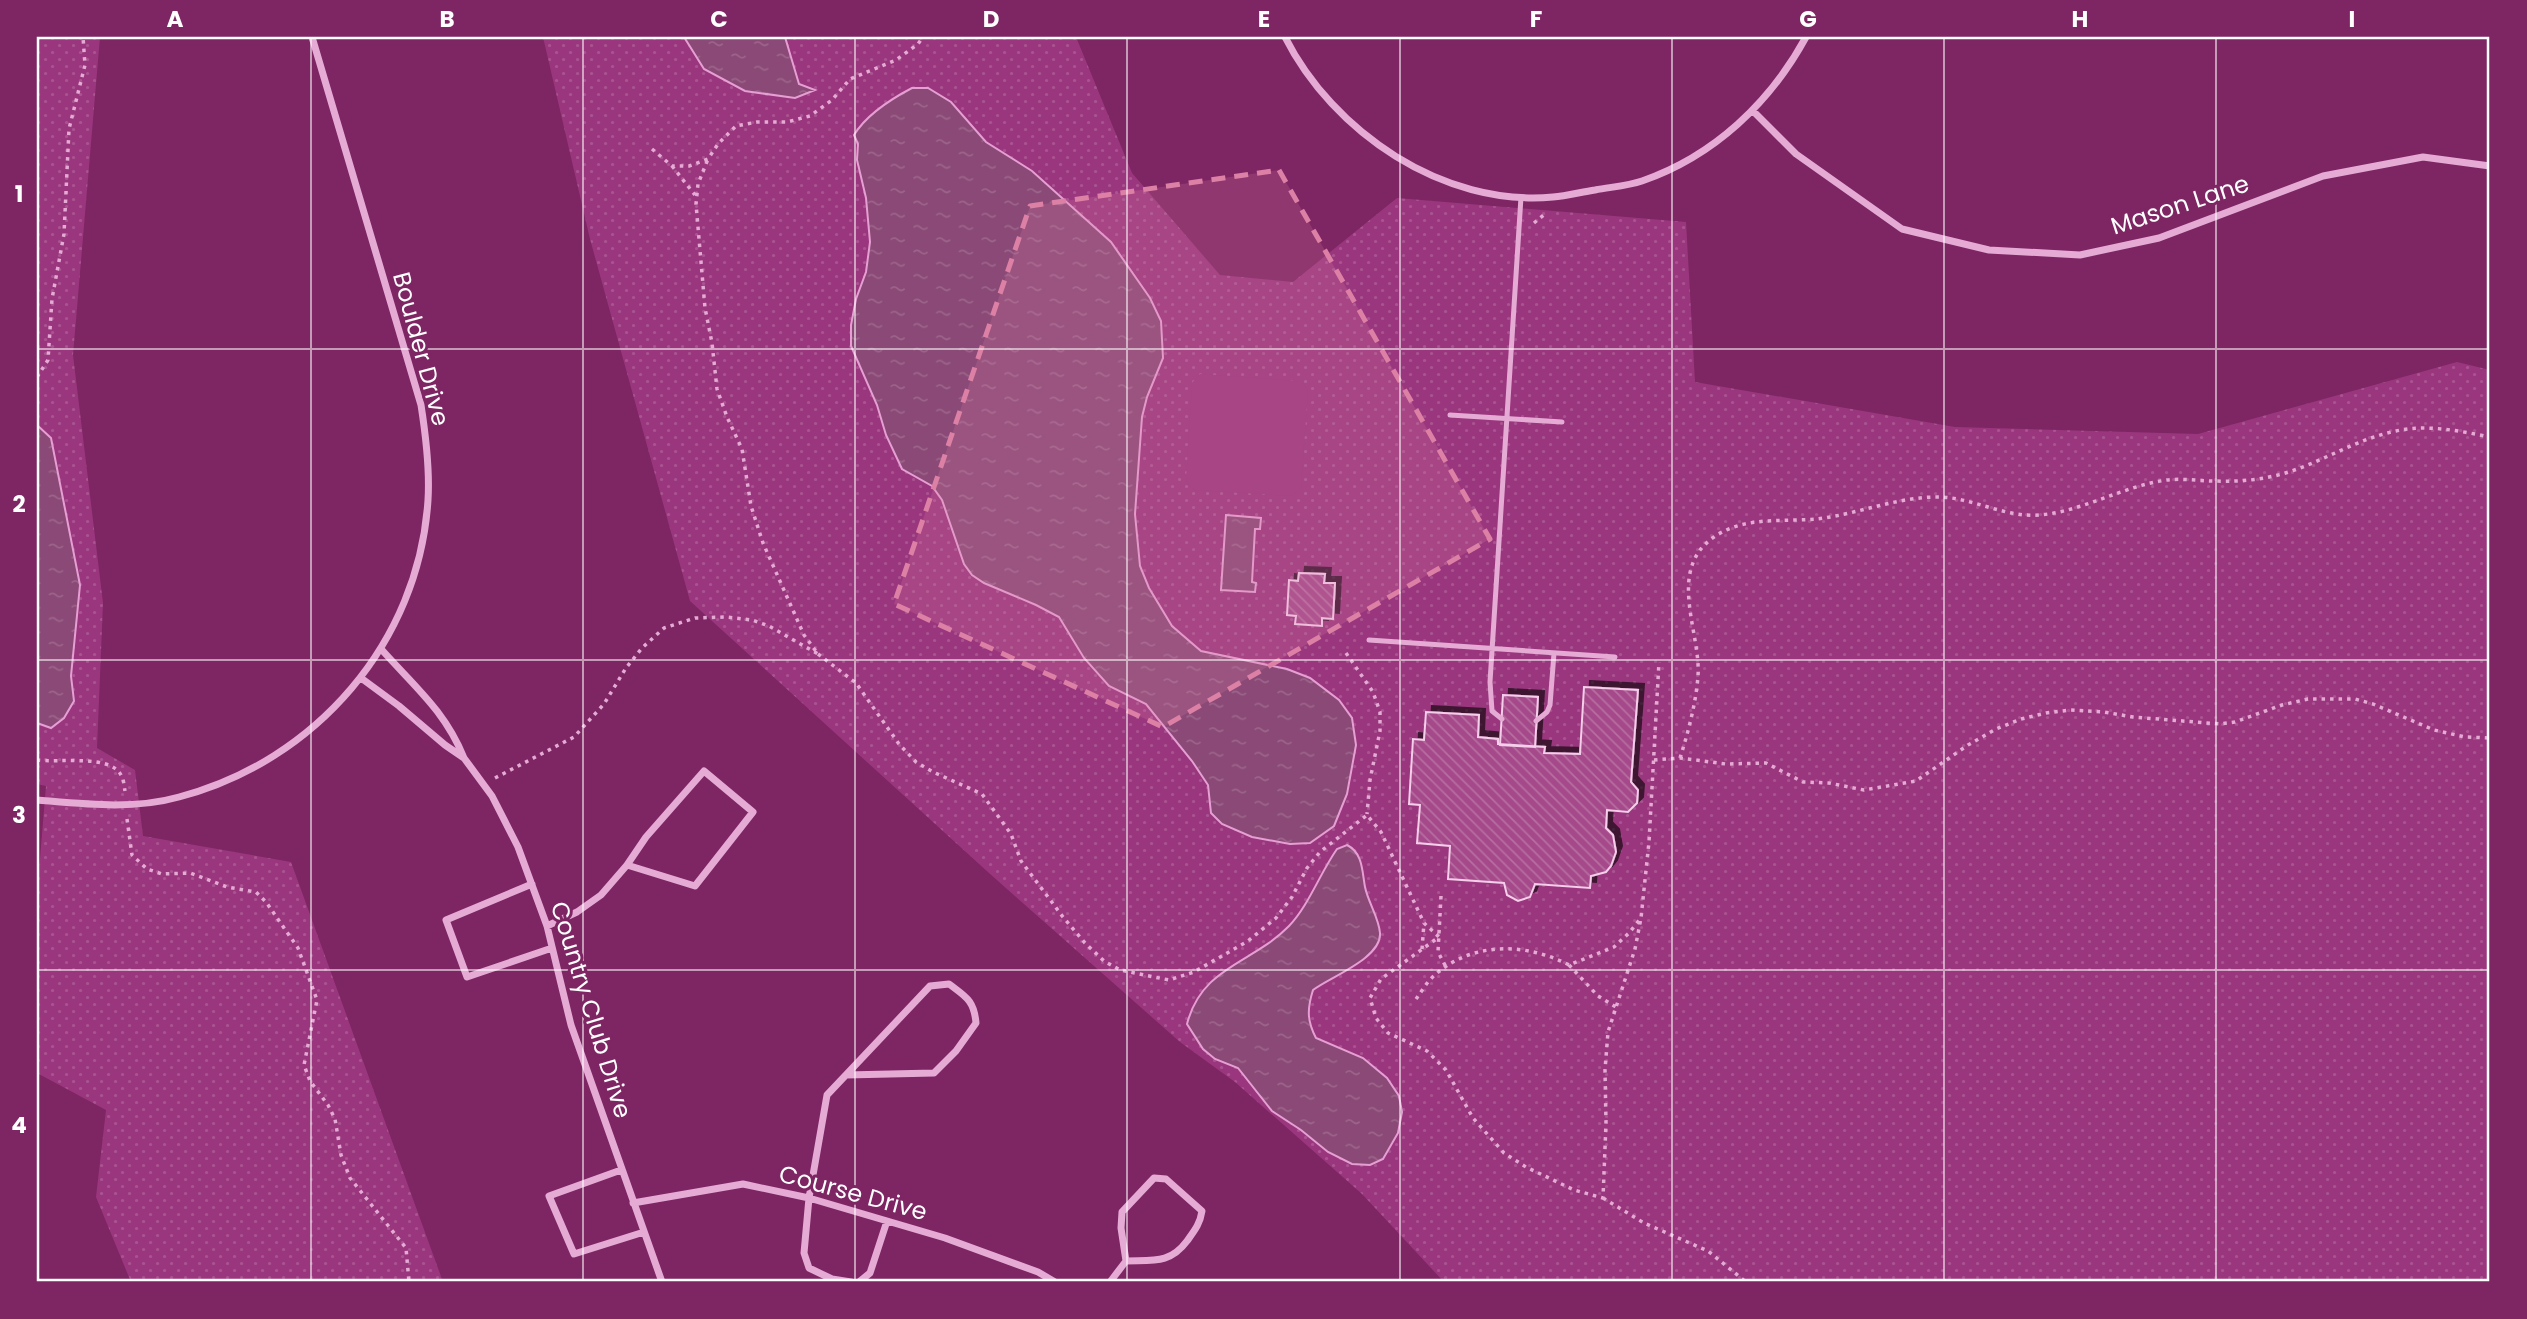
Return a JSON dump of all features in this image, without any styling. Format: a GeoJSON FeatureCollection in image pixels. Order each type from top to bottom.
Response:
{"type":"FeatureCollection","features":[{"type":"Feature","properties":{"kind":"street","name":"Boulder Drive"},"geometry":{"type":"LineString","coordinates":[[37,800],[135,805],[178,798],[250,771],[308,732],[340,703],[382,650],[404,605],[418,565],[428,500],[428,453],[421,405],[312,37]]}},
{"type":"Feature","properties":{"kind":"street"},"geometry":{"type":"LineString","coordinates":[[1285,37],[1307,74],[1330,102],[1355,127],[1387,150],[1408,163],[1449,181],[1495,194],[1521,197],[1553,197],[1639,182],[1677,166],[1705,150],[1753,111],[1780,79],[1806,37]]}},
{"type":"Feature","properties":{"kind":"street","name":"Mason Lane"},"geometry":{"type":"LineString","coordinates":[[1753,111],[1796,154],[1902,229],[1989,250],[2080,255],[2159,238],[2323,176],[2423,157],[2490,166]]}},
{"type":"Feature","properties":{"kind":"street","name":"Country Club Drive"},"geometry":{"type":"LineString","coordinates":[[382,650],[443,716],[464,758],[483,784],[518,846],[547,926],[571,1025],[662,1282]]}},
{"type":"Feature","properties":{"kind":"street","name":"Country Club Drive"},"geometry":{"type":"LineString","coordinates":[[361,678],[464,758]]}},
{"type":"Feature","properties":{"kind":"street"},"geometry":{"type":"LineString","coordinates":[[547,926],[577,912],[601,895],[627,865],[646,837],[704,771],[753,812],[695,886],[627,865]]}},
{"type":"Feature","properties":{"kind":"street"},"geometry":{"type":"LineString","coordinates":[[532,884],[446,920],[467,977],[552,948]]}},
{"type":"Feature","properties":{"kind":"street"},"geometry":{"type":"LineString","coordinates":[[846,1075],[934,1073],[956,1051],[976,1023],[975,1009],[968,998],[948,984],[930,986],[827,1095],[804,1253],[809,1268],[832,1279],[851,1282]]}},
{"type":"Feature","properties":{"kind":"street"},"geometry":{"type":"LineString","coordinates":[[621,1170],[549,1196],[574,1254],[644,1233]]}},
{"type":"Feature","properties":{"kind":"street"},"geometry":{"type":"LineString","coordinates":[[1110,1282],[1126,1261],[1121,1228],[1122,1212],[1154,1178],[1166,1179],[1202,1211],[1199,1225],[1178,1253],[1162,1260],[1126,1261]]}},
{"type":"Feature","properties":{"kind":"street","name":"Course Drive"},"geometry":{"type":"LineString","coordinates":[[633,1203],[743,1184],[810,1198],[957,1242],[1038,1272],[1055,1282]]}},
{"type":"Feature","properties":{"kind":"street"},"geometry":{"type":"LineString","coordinates":[[859,1282],[870,1273],[887,1221]]}},
{"type":"Feature","properties":{"kind":"lane"},"geometry":{"type":"LineString","coordinates":[[1502,719],[1492,710],[1490,700],[1521,197]]}},
{"type":"Feature","properties":{"kind":"lane"},"geometry":{"type":"LineString","coordinates":[[1450,415],[1562,422]]}},
{"type":"Feature","properties":{"kind":"lane"},"geometry":{"type":"LineString","coordinates":[[1369,640],[1615,657]]}},
{"type":"Feature","properties":{"kind":"lane"},"geometry":{"type":"LineString","coordinates":[[1536,721],[1547,712],[1550,705],[1554,653]]}},
{"type":"Feature","properties":{"kind":"path"},"geometry":{"type":"LineString","coordinates":[[37,377],[48,360],[52,299],[64,234],[69,129],[85,65],[83,37]]}},
{"type":"Feature","properties":{"kind":"path"},"geometry":{"type":"LineString","coordinates":[[818,654],[804,635],[763,543],[751,506],[742,449],[717,389],[697,237],[696,196],[708,159],[736,126],[757,122],[787,122],[810,116],[832,100],[850,79],[896,60],[923,37]]}},
{"type":"Feature","properties":{"kind":"path"},"geometry":{"type":"LineString","coordinates":[[652,149],[672,166],[696,196]]}},
{"type":"Feature","properties":{"kind":"path"},"geometry":{"type":"LineString","coordinates":[[672,166],[689,166],[708,159]]}},
{"type":"Feature","properties":{"kind":"path"},"geometry":{"type":"LineString","coordinates":[[1529,229],[1541,215],[1555,210]]}},
{"type":"Feature","properties":{"kind":"path"},"geometry":{"type":"LineString","coordinates":[[1680,758],[1698,674],[1688,597],[1690,575],[1698,552],[1714,537],[1734,527],[1756,522],[1818,519],[1914,498],[1966,500],[2008,512],[2038,516],[2069,510],[2136,485],[2170,479],[2250,481],[2283,474],[2397,430],[2437,428],[2490,437]]}},
{"type":"Feature","properties":{"kind":"path"},"geometry":{"type":"LineString","coordinates":[[483,784],[574,737],[604,704],[642,648],[664,628],[695,618],[726,617],[752,620],[769,626],[818,654],[856,683],[916,762],[982,793],[1011,834],[1021,861],[1049,900],[1085,943],[1104,961],[1121,970],[1169,980],[1195,972],[1248,941],[1276,918],[1320,852],[1367,815]]}},
{"type":"Feature","properties":{"kind":"path"},"geometry":{"type":"LineString","coordinates":[[1346,653],[1373,692],[1380,712],[1380,731],[1370,780],[1367,815],[1381,832],[1424,923],[1439,937]]}},
{"type":"Feature","properties":{"kind":"path"},"geometry":{"type":"LineString","coordinates":[[1603,1198],[1608,1032],[1635,949],[1641,918],[1659,662]]}},
{"type":"Feature","properties":{"kind":"path"},"geometry":{"type":"LineString","coordinates":[[1654,760],[1680,758],[1726,764],[1766,764],[1804,782],[1829,783],[1864,790],[1916,781],[1996,729],[2046,713],[2070,710],[2104,712],[2220,724],[2235,722],[2308,699],[2355,699],[2434,730],[2465,737],[2490,738]]}},
{"type":"Feature","properties":{"kind":"path"},"geometry":{"type":"LineString","coordinates":[[37,760],[104,763],[116,768],[123,777],[125,791]]}},
{"type":"Feature","properties":{"kind":"path"},"geometry":{"type":"LineString","coordinates":[[114,791],[137,790]]}},
{"type":"Feature","properties":{"kind":"path"},"geometry":{"type":"LineString","coordinates":[[126,817],[132,855],[147,869],[162,874],[190,873],[227,887],[256,892],[298,948],[317,1000],[304,1065],[310,1081],[335,1119],[341,1155],[350,1178],[406,1248],[409,1282]]}},
{"type":"Feature","properties":{"kind":"path"},"geometry":{"type":"LineString","coordinates":[[1441,896],[1438,952],[1446,967]]}},
{"type":"Feature","properties":{"kind":"path"},"geometry":{"type":"LineString","coordinates":[[1569,965],[1614,947],[1641,918]]}},
{"type":"Feature","properties":{"kind":"path"},"geometry":{"type":"LineString","coordinates":[[1422,949],[1424,923]]}},
{"type":"Feature","properties":{"kind":"path"},"geometry":{"type":"LineString","coordinates":[[1439,937],[1381,979],[1370,998],[1376,1018],[1388,1033],[1427,1051],[1447,1070],[1473,1118],[1504,1153],[1526,1167],[1574,1190],[1603,1198],[1644,1223],[1708,1251],[1746,1282]]}},
{"type":"Feature","properties":{"kind":"path"},"geometry":{"type":"LineString","coordinates":[[1416,999],[1435,974],[1446,967],[1465,956],[1499,948],[1532,950],[1569,965],[1598,996],[1616,1007]]}},
{"type":"Feature","properties":{"kind":"highlighted area"},"geometry":{"type":"Polygon","coordinates":[[[1279,170],[1490,539],[1163,727],[894,604],[1030,206],[1279,170]]]}},
{"type":"Feature","properties":{"kind":"shaded area"},"geometry":{"type":"Polygon","coordinates":[[[37,37],[100,37],[73,355],[103,603],[97,748],[135,770],[143,836],[291,862],[443,1282],[131,1282],[96,1197],[106,1110],[37,1073],[37,895],[46,786],[37,784],[37,37]]]}},
{"type":"Feature","properties":{"kind":"shaded area"},"geometry":{"type":"Polygon","coordinates":[[[543,37],[1076,37],[1132,173],[1220,275],[1293,282],[1397,198],[1686,222],[1695,382],[1955,427],[2198,434],[2457,362],[2490,370],[2490,1282],[1444,1282],[1362,1194],[1235,1082],[1180,1042],[989,873],[690,601],[590,239],[543,37]]]}},
{"type":"Feature","properties":{"kind":"shaded area"},"geometry":{"type":"Polygon","coordinates":[[[1200,374],[1299,381],[1308,390],[1301,487],[1292,496],[1194,490],[1186,481],[1192,383],[1200,374]]]}},
{"type":"Feature","properties":{"kind":"water"},"geometry":{"type":"Polygon","coordinates":[[[684,37],[785,37],[799,84],[815,90],[795,98],[745,91],[704,69],[684,37]]]}},
{"type":"Feature","properties":{"kind":"water"},"geometry":{"type":"Polygon","coordinates":[[[912,88],[928,88],[951,102],[986,142],[1032,171],[1111,242],[1150,298],[1161,321],[1163,358],[1142,417],[1135,514],[1140,566],[1149,588],[1172,626],[1201,651],[1287,669],[1310,678],[1339,700],[1352,718],[1356,745],[1347,794],[1334,826],[1310,843],[1290,844],[1252,837],[1222,824],[1211,813],[1208,785],[1146,704],[1109,686],[1084,658],[1059,617],[972,575],[964,564],[942,500],[932,486],[902,469],[851,346],[851,325],[856,299],[866,272],[870,242],[866,198],[857,160],[858,144],[854,135],[873,114],[912,88]]]}},
{"type":"Feature","properties":{"kind":"water"},"geometry":{"type":"Polygon","coordinates":[[[37,425],[51,438],[80,585],[71,676],[74,701],[64,718],[51,728],[37,723],[37,425]]]}},
{"type":"Feature","properties":{"kind":"water"},"geometry":{"type":"Polygon","coordinates":[[[1226,515],[1261,518],[1260,529],[1255,529],[1252,582],[1256,583],[1255,592],[1221,590],[1226,515]]]}},
{"type":"Feature","properties":{"kind":"water"},"geometry":{"type":"Polygon","coordinates":[[[1347,845],[1356,853],[1361,863],[1366,893],[1379,927],[1378,942],[1364,959],[1313,990],[1309,1015],[1316,1038],[1363,1058],[1387,1078],[1399,1096],[1402,1112],[1398,1133],[1383,1159],[1370,1165],[1352,1164],[1328,1152],[1272,1111],[1238,1068],[1215,1059],[1203,1049],[1187,1024],[1194,1005],[1216,978],[1275,939],[1289,926],[1303,908],[1337,849],[1347,845]]]}},
{"type":"Feature","properties":{"kind":"building"},"geometry":{"type":"Polygon","coordinates":[[[1299,573],[1325,574],[1324,583],[1335,583],[1333,619],[1322,618],[1322,626],[1295,624],[1296,616],[1287,615],[1289,580],[1298,581],[1299,573]]]}},
{"type":"Feature","properties":{"kind":"building"},"geometry":{"type":"Polygon","coordinates":[[[1584,687],[1638,690],[1631,782],[1638,790],[1637,803],[1628,812],[1607,810],[1606,828],[1613,835],[1616,852],[1611,866],[1606,872],[1591,876],[1590,888],[1535,884],[1530,897],[1518,901],[1507,895],[1504,883],[1448,879],[1450,846],[1417,843],[1420,805],[1409,804],[1413,739],[1424,740],[1426,712],[1479,715],[1478,737],[1498,739],[1498,744],[1545,747],[1544,753],[1580,754],[1584,687]]]}},
{"type":"Feature","properties":{"kind":"building"},"geometry":{"type":"Polygon","coordinates":[[[1503,695],[1538,697],[1535,747],[1500,745],[1503,695]]]}}]}
